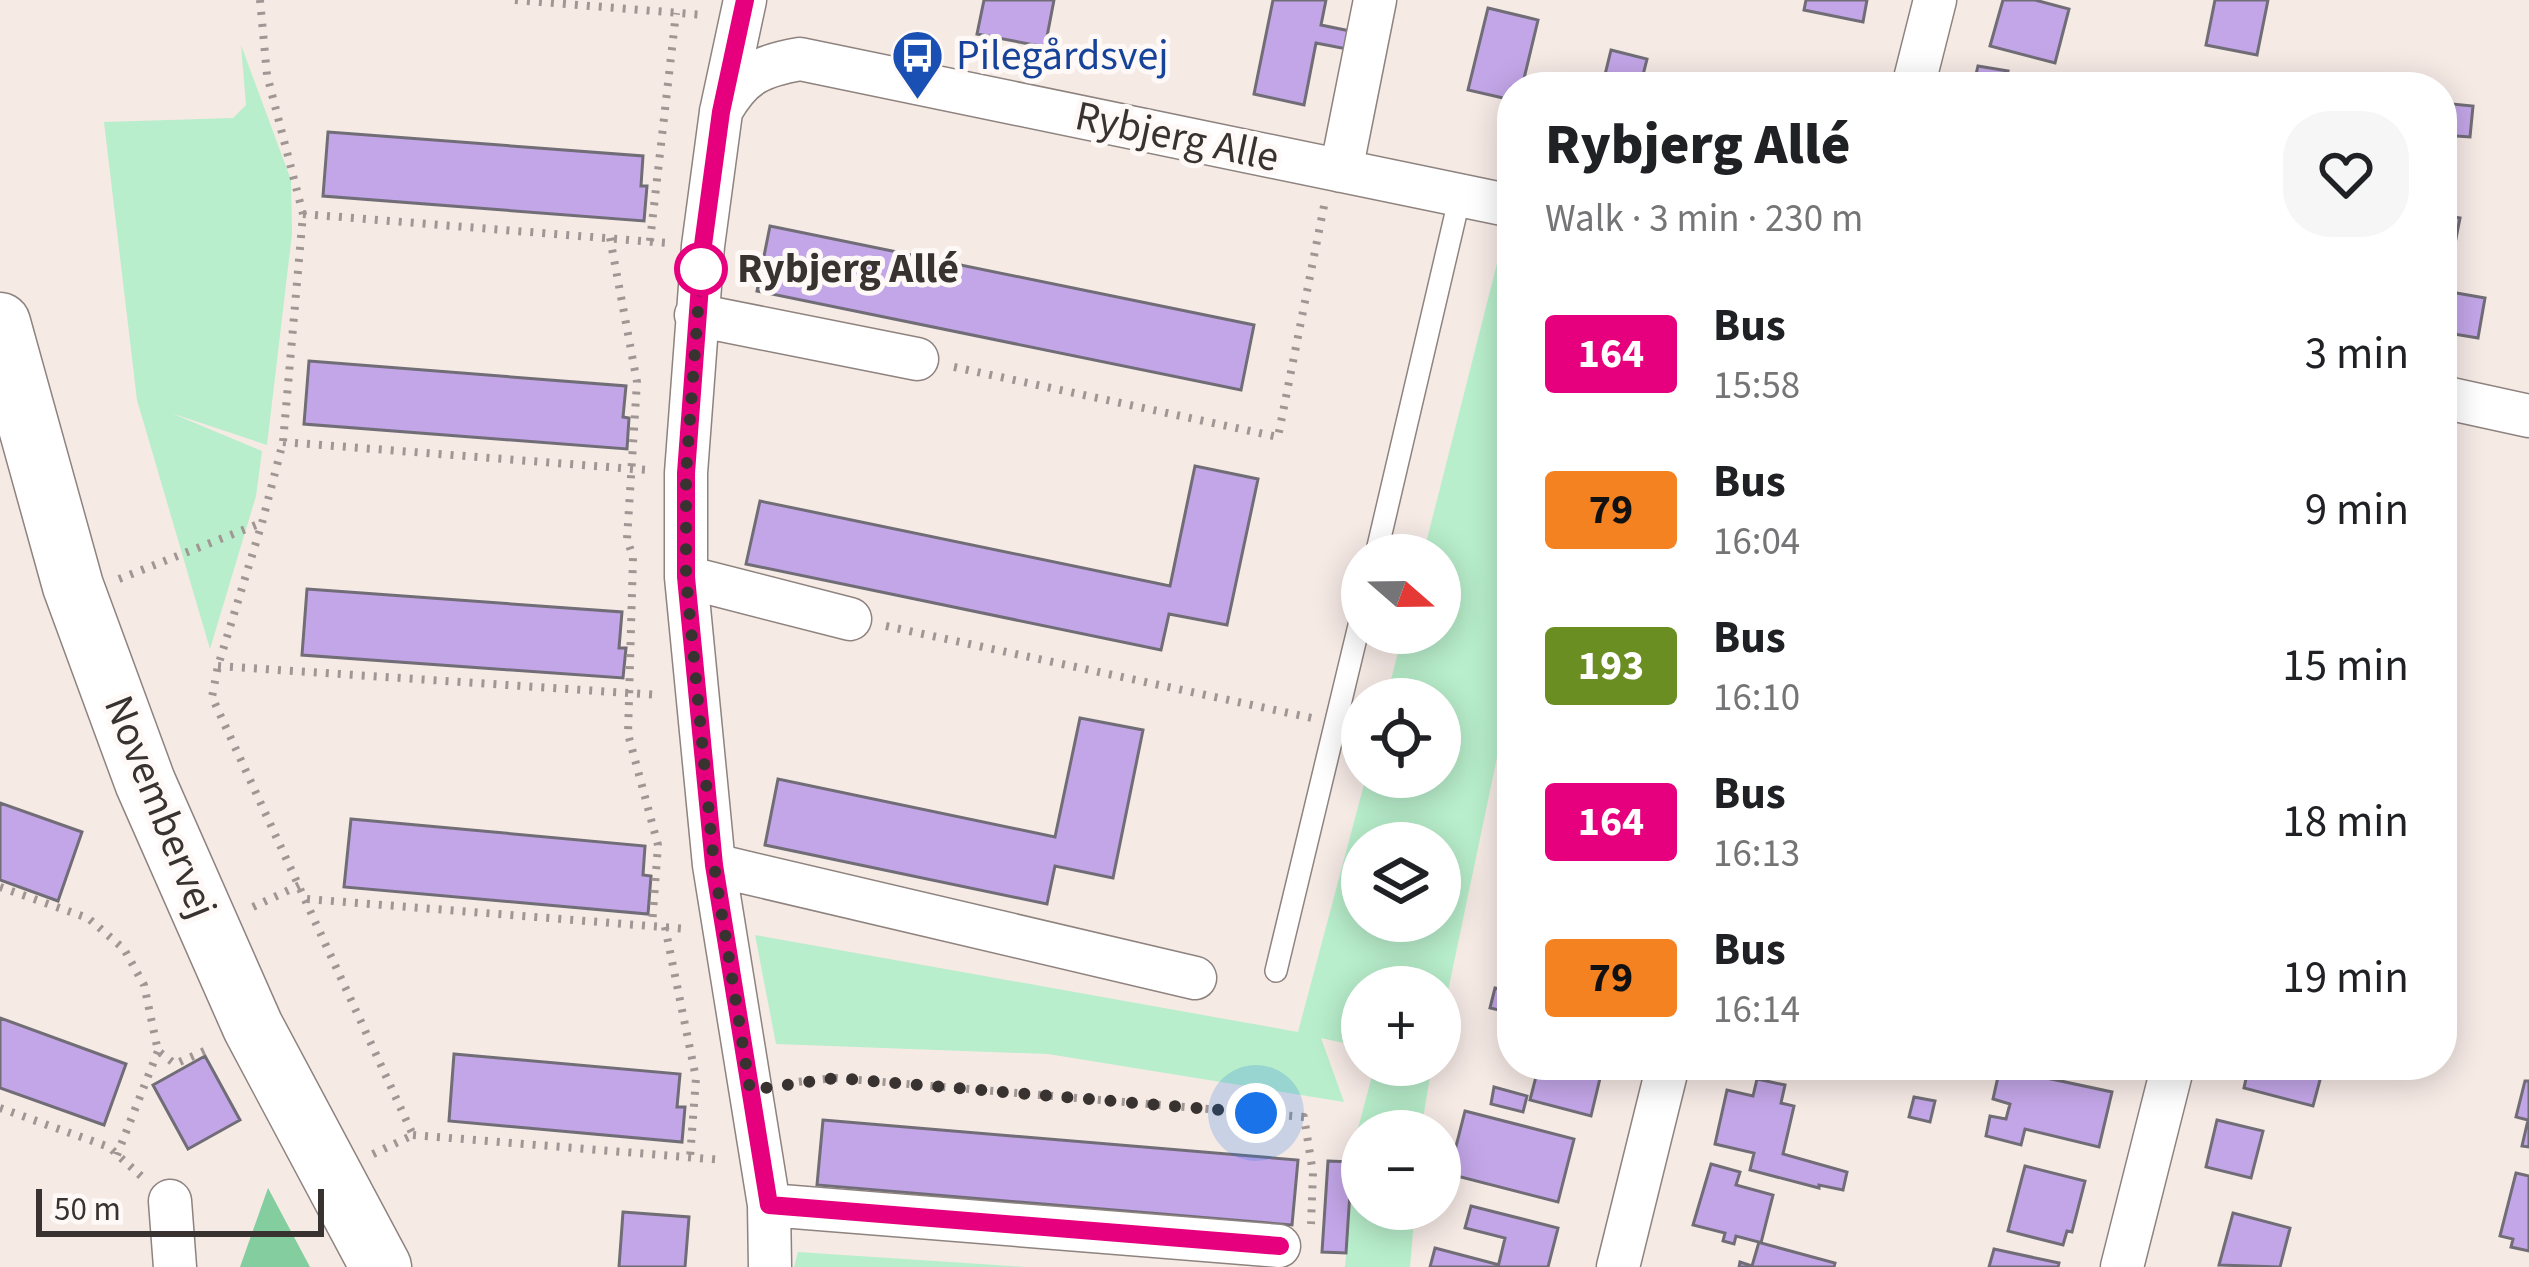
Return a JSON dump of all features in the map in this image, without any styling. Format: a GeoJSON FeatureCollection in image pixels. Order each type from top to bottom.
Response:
{"type":"FeatureCollection","features":[{"type":"Feature","properties":{"kind":"street"},"geometry":{"type":"LineString","coordinates":[[1336,170],[1375,0]]}},
{"type":"Feature","properties":{"kind":"street"},"geometry":{"type":"LineString","coordinates":[[1917,72],[1935,0]]}},
{"type":"Feature","properties":{"kind":"street"},"geometry":{"type":"LineString","coordinates":[[743,9],[721,112],[696,314],[686,473],[686,577],[714,865],[769,1205],[770,1267]]}},
{"type":"Feature","properties":{"kind":"street","name":"Rybjerg Alle"},"geometry":{"type":"LineString","coordinates":[[721,112],[735,86],[767,65],[800,58],[1497,203]]}},
{"type":"Feature","properties":{"kind":"street"},"geometry":{"type":"LineString","coordinates":[[696,314],[917,359]]}},
{"type":"Feature","properties":{"kind":"street","name":"Novembervej"},"geometry":{"type":"LineString","coordinates":[[0,323],[77,596],[145,782],[253,1027],[381,1267]]}},
{"type":"Feature","properties":{"kind":"street"},"geometry":{"type":"LineString","coordinates":[[2457,400],[2529,416]]}},
{"type":"Feature","properties":{"kind":"street"},"geometry":{"type":"LineString","coordinates":[[686,577],[850,619]]}},
{"type":"Feature","properties":{"kind":"street"},"geometry":{"type":"LineString","coordinates":[[714,865],[1195,979]]}},
{"type":"Feature","properties":{"kind":"street"},"geometry":{"type":"LineString","coordinates":[[1618,1267],[1664,1080]]}},
{"type":"Feature","properties":{"kind":"street"},"geometry":{"type":"LineString","coordinates":[[2122,1267],[2169,1080]]}},
{"type":"Feature","properties":{"kind":"street"},"geometry":{"type":"LineString","coordinates":[[170,1202],[175,1267]]}},
{"type":"Feature","properties":{"kind":"street"},"geometry":{"type":"LineString","coordinates":[[769,1205],[1295,1245]]}},
{"type":"Feature","properties":{"kind":"lane"},"geometry":{"type":"LineString","coordinates":[[1381,534],[1460,196]]}},
{"type":"Feature","properties":{"kind":"lane"},"geometry":{"type":"LineString","coordinates":[[1276,971],[1352,654]]}},
{"type":"Feature","properties":{"kind":"path"},"geometry":{"type":"LineString","coordinates":[[260,0],[267,75],[303,214],[283,442],[212,697],[413,1135]]}},
{"type":"Feature","properties":{"kind":"path"},"geometry":{"type":"LineString","coordinates":[[515,0],[691,14],[743,9]]}},
{"type":"Feature","properties":{"kind":"path"},"geometry":{"type":"LineString","coordinates":[[691,0],[691,14]]}},
{"type":"Feature","properties":{"kind":"path"},"geometry":{"type":"LineString","coordinates":[[650,241],[676,13]]}},
{"type":"Feature","properties":{"kind":"path"},"geometry":{"type":"LineString","coordinates":[[917,359],[1278,437],[1336,170]]}},
{"type":"Feature","properties":{"kind":"path"},"geometry":{"type":"LineString","coordinates":[[303,214],[703,245]]}},
{"type":"Feature","properties":{"kind":"path"},"geometry":{"type":"LineString","coordinates":[[610,238],[637,382],[627,539],[633,556],[628,734],[658,845],[652,926]]}},
{"type":"Feature","properties":{"kind":"path"},"geometry":{"type":"LineString","coordinates":[[283,442],[686,473]]}},
{"type":"Feature","properties":{"kind":"path"},"geometry":{"type":"LineString","coordinates":[[77,596],[262,523]]}},
{"type":"Feature","properties":{"kind":"path"},"geometry":{"type":"LineString","coordinates":[[850,619],[1336,723]]}},
{"type":"Feature","properties":{"kind":"path"},"geometry":{"type":"LineString","coordinates":[[218,666],[698,698]]}},
{"type":"Feature","properties":{"kind":"path"},"geometry":{"type":"LineString","coordinates":[[0,887],[88,918],[124,949],[144,985],[158,1051],[117,1154]]}},
{"type":"Feature","properties":{"kind":"path"},"geometry":{"type":"LineString","coordinates":[[307,899],[724,932]]}},
{"type":"Feature","properties":{"kind":"path"},"geometry":{"type":"LineString","coordinates":[[665,927],[696,1078],[690,1158]]}},
{"type":"Feature","properties":{"kind":"path"},"geometry":{"type":"LineString","coordinates":[[158,1051],[175,1064],[253,1027]]}},
{"type":"Feature","properties":{"kind":"path"},"geometry":{"type":"LineString","coordinates":[[750,1090],[836,1078],[1304,1117],[1313,1173],[1295,1245]]}},
{"type":"Feature","properties":{"kind":"path"},"geometry":{"type":"LineString","coordinates":[[0,1108],[109,1147],[170,1202]]}},
{"type":"Feature","properties":{"kind":"path"},"geometry":{"type":"LineString","coordinates":[[332,1174],[413,1135],[762,1163]]}},
{"type":"Feature","properties":{"kind":"green space"},"geometry":{"type":"Polygon","coordinates":[[[241,45],[291,180],[292,234],[267,445],[171,413],[262,451],[256,496],[210,649],[137,400],[104,122],[233,118],[246,105],[241,45]]]}},
{"type":"Feature","properties":{"kind":"green space"},"geometry":{"type":"Polygon","coordinates":[[[1497,264],[1497,757],[1461,929],[1461,822],[1354,822],[1360,798],[1461,798],[1461,678],[1391,678],[1398,654],[1461,654],[1461,534],[1428,534],[1497,264]]]}},
{"type":"Feature","properties":{"kind":"green space"},"geometry":{"type":"Polygon","coordinates":[[[1341,871],[1341,942],[1458,942],[1453,966],[1341,966],[1341,1042],[1321,1038],[1344,1102],[1048,1054],[776,1044],[755,935],[1298,1032],[1341,871]]]}},
{"type":"Feature","properties":{"kind":"green space"},"geometry":{"type":"Polygon","coordinates":[[[1369,1086],[1428,1086],[1424,1110],[1363,1110],[1369,1086]]]}},
{"type":"Feature","properties":{"kind":"green space"},"geometry":{"type":"Polygon","coordinates":[[[268,1188],[310,1267],[240,1267],[268,1188]]]}},
{"type":"Feature","properties":{"kind":"green space"},"geometry":{"type":"Polygon","coordinates":[[[1348,1230],[1413,1230],[1410,1267],[1345,1267],[1348,1230]]]}},
{"type":"Feature","properties":{"kind":"green space"},"geometry":{"type":"Polygon","coordinates":[[[798,1252],[1026,1267],[794,1267],[798,1252]]]}},
{"type":"Feature","properties":{"kind":"building"},"geometry":{"type":"Polygon","coordinates":[[[984,0],[1054,0],[1045,47],[977,34],[984,0]]]}},
{"type":"Feature","properties":{"kind":"building"},"geometry":{"type":"Polygon","coordinates":[[[1273,0],[1326,0],[1321,25],[1350,31],[1347,49],[1316,43],[1304,105],[1254,94],[1273,0]]]}},
{"type":"Feature","properties":{"kind":"building"},"geometry":{"type":"Polygon","coordinates":[[[1806,0],[1867,0],[1863,22],[1804,10],[1806,0]]]}},
{"type":"Feature","properties":{"kind":"building"},"geometry":{"type":"Polygon","coordinates":[[[2003,0],[2035,0],[2069,9],[2055,63],[1990,46],[2003,0]]]}},
{"type":"Feature","properties":{"kind":"building"},"geometry":{"type":"Polygon","coordinates":[[[2215,0],[2268,0],[2257,55],[2206,45],[2215,0]]]}},
{"type":"Feature","properties":{"kind":"building"},"geometry":{"type":"Polygon","coordinates":[[[1488,8],[1538,20],[1526,72],[1497,72],[1497,97],[1468,90],[1488,8]]]}},
{"type":"Feature","properties":{"kind":"building"},"geometry":{"type":"Polygon","coordinates":[[[1611,50],[1647,59],[1644,72],[1606,72],[1611,50]]]}},
{"type":"Feature","properties":{"kind":"building"},"geometry":{"type":"Polygon","coordinates":[[[1978,66],[2008,71],[2008,72],[1977,72],[1978,66]]]}},
{"type":"Feature","properties":{"kind":"building"},"geometry":{"type":"Polygon","coordinates":[[[2457,104],[2473,106],[2470,137],[2457,136],[2457,104]]]}},
{"type":"Feature","properties":{"kind":"building"},"geometry":{"type":"Polygon","coordinates":[[[328,132],[643,156],[644,221],[323,196],[328,132]]]}},
{"type":"Feature","properties":{"kind":"building"},"geometry":{"type":"Polygon","coordinates":[[[770,226],[1254,325],[1241,390],[757,291],[770,226]]]}},
{"type":"Feature","properties":{"kind":"building"},"geometry":{"type":"Polygon","coordinates":[[[2457,293],[2485,298],[2478,338],[2457,334],[2457,293]]]}},
{"type":"Feature","properties":{"kind":"building"},"geometry":{"type":"Polygon","coordinates":[[[309,361],[626,386],[627,449],[304,424],[309,361]]]}},
{"type":"Feature","properties":{"kind":"building"},"geometry":{"type":"Polygon","coordinates":[[[1195,466],[1258,479],[1227,625],[1169,614],[1161,650],[746,564],[760,501],[1170,586],[1195,466]]]}},
{"type":"Feature","properties":{"kind":"building"},"geometry":{"type":"Polygon","coordinates":[[[307,589],[622,612],[623,678],[302,655],[307,589]]]}},
{"type":"Feature","properties":{"kind":"building"},"geometry":{"type":"Polygon","coordinates":[[[1080,718],[1143,730],[1113,878],[1055,866],[1047,904],[765,845],[778,779],[1055,837],[1080,718]]]}},
{"type":"Feature","properties":{"kind":"building"},"geometry":{"type":"Polygon","coordinates":[[[0,803],[82,832],[58,901],[0,880],[0,803]]]}},
{"type":"Feature","properties":{"kind":"building"},"geometry":{"type":"Polygon","coordinates":[[[351,819],[645,846],[643,875],[651,876],[648,914],[344,887],[351,819]]]}},
{"type":"Feature","properties":{"kind":"building"},"geometry":{"type":"Polygon","coordinates":[[[1495,988],[1497,988],[1497,1010],[1490,1008],[1495,988]]]}},
{"type":"Feature","properties":{"kind":"building"},"geometry":{"type":"Polygon","coordinates":[[[0,1018],[126,1064],[104,1125],[0,1088],[0,1018]]]}},
{"type":"Feature","properties":{"kind":"building"},"geometry":{"type":"Polygon","coordinates":[[[454,1054],[680,1074],[677,1107],[685,1107],[682,1142],[449,1121],[454,1054]]]}},
{"type":"Feature","properties":{"kind":"building"},"geometry":{"type":"Polygon","coordinates":[[[205,1056],[240,1120],[188,1149],[153,1085],[205,1056]]]}},
{"type":"Feature","properties":{"kind":"building"},"geometry":{"type":"Polygon","coordinates":[[[1535,1080],[1600,1080],[1591,1116],[1530,1100],[1535,1080]]]}},
{"type":"Feature","properties":{"kind":"building"},"geometry":{"type":"Polygon","coordinates":[[[1757,1080],[1785,1085],[1781,1103],[1794,1106],[1783,1154],[1847,1172],[1843,1190],[1750,1170],[1754,1153],[1715,1144],[1727,1090],[1753,1096],[1757,1080]]]}},
{"type":"Feature","properties":{"kind":"building"},"geometry":{"type":"Polygon","coordinates":[[[1997,1080],[2056,1080],[2112,1092],[2099,1147],[2025,1129],[2021,1145],[1986,1136],[1990,1116],[2006,1119],[2010,1104],[1993,1099],[1997,1080]]]}},
{"type":"Feature","properties":{"kind":"building"},"geometry":{"type":"Polygon","coordinates":[[[2246,1080],[2320,1080],[2313,1106],[2244,1088],[2246,1080]]]}},
{"type":"Feature","properties":{"kind":"building"},"geometry":{"type":"Polygon","coordinates":[[[2525,1081],[2529,1081],[2529,1147],[2522,1146],[2528,1120],[2516,1117],[2525,1081]]]}},
{"type":"Feature","properties":{"kind":"building"},"geometry":{"type":"Polygon","coordinates":[[[1494,1087],[1527,1096],[1523,1112],[1491,1104],[1494,1087]]]}},
{"type":"Feature","properties":{"kind":"building"},"geometry":{"type":"Polygon","coordinates":[[[1914,1097],[1935,1101],[1930,1122],[1909,1117],[1914,1097]]]}},
{"type":"Feature","properties":{"kind":"building"},"geometry":{"type":"Polygon","coordinates":[[[1465,1111],[1574,1139],[1558,1202],[1461,1177],[1465,1111]]]}},
{"type":"Feature","properties":{"kind":"building"},"geometry":{"type":"Polygon","coordinates":[[[823,1120],[1298,1160],[1292,1225],[817,1185],[823,1120]]]}},
{"type":"Feature","properties":{"kind":"building"},"geometry":{"type":"Polygon","coordinates":[[[2217,1120],[2263,1131],[2251,1178],[2206,1167],[2217,1120]]]}},
{"type":"Feature","properties":{"kind":"building"},"geometry":{"type":"Polygon","coordinates":[[[1328,1161],[1341,1162],[1341,1230],[1348,1230],[1346,1253],[1322,1252],[1328,1161]]]}},
{"type":"Feature","properties":{"kind":"building"},"geometry":{"type":"Polygon","coordinates":[[[1711,1164],[1740,1172],[1736,1185],[1773,1195],[1761,1243],[1835,1263],[1834,1267],[1739,1267],[1740,1262],[1752,1266],[1759,1242],[1736,1236],[1734,1244],[1723,1241],[1725,1233],[1693,1225],[1711,1164]]]}},
{"type":"Feature","properties":{"kind":"building"},"geometry":{"type":"Polygon","coordinates":[[[2025,1166],[2085,1181],[2072,1232],[2067,1231],[2063,1245],[2008,1231],[2025,1166]]]}},
{"type":"Feature","properties":{"kind":"building"},"geometry":{"type":"Polygon","coordinates":[[[2516,1173],[2529,1176],[2529,1251],[2511,1247],[2513,1239],[2500,1236],[2516,1173]]]}},
{"type":"Feature","properties":{"kind":"building"},"geometry":{"type":"Polygon","coordinates":[[[1471,1206],[1558,1228],[1548,1267],[1498,1267],[1505,1238],[1465,1228],[1471,1206]]]}},
{"type":"Feature","properties":{"kind":"building"},"geometry":{"type":"Polygon","coordinates":[[[623,1212],[689,1217],[685,1267],[619,1267],[623,1212]]]}},
{"type":"Feature","properties":{"kind":"building"},"geometry":{"type":"Polygon","coordinates":[[[2233,1213],[2290,1228],[2280,1267],[2219,1265],[2233,1213]]]}},
{"type":"Feature","properties":{"kind":"building"},"geometry":{"type":"Polygon","coordinates":[[[1435,1248],[1496,1264],[1430,1267],[1435,1248]]]}},
{"type":"Feature","properties":{"kind":"building"},"geometry":{"type":"Polygon","coordinates":[[[1994,1249],[2059,1263],[2058,1267],[1989,1267],[1994,1249]]]}},
{"type":"Feature","properties":{"kind":"bus line","name":"164"},"geometry":{"type":"LineString","coordinates":[[745,0],[721,112],[703,245],[686,473],[686,577],[714,865],[769,1205],[1280,1246]]}},
{"type":"Feature","properties":{"kind":"place","name":"Pilegårdsvej"},"geometry":{"type":"Point","coordinates":[917,102]}},
{"type":"Feature","properties":{"kind":"place","name":"Rybjerg Allé"},"geometry":{"type":"Point","coordinates":[701,269]}},
{"type":"Feature","properties":{"kind":"route"},"geometry":{"type":"LineString","coordinates":[[701,269],[686,473],[686,577],[714,865],[750,1090],[836,1078],[1256,1113]]}}]}
